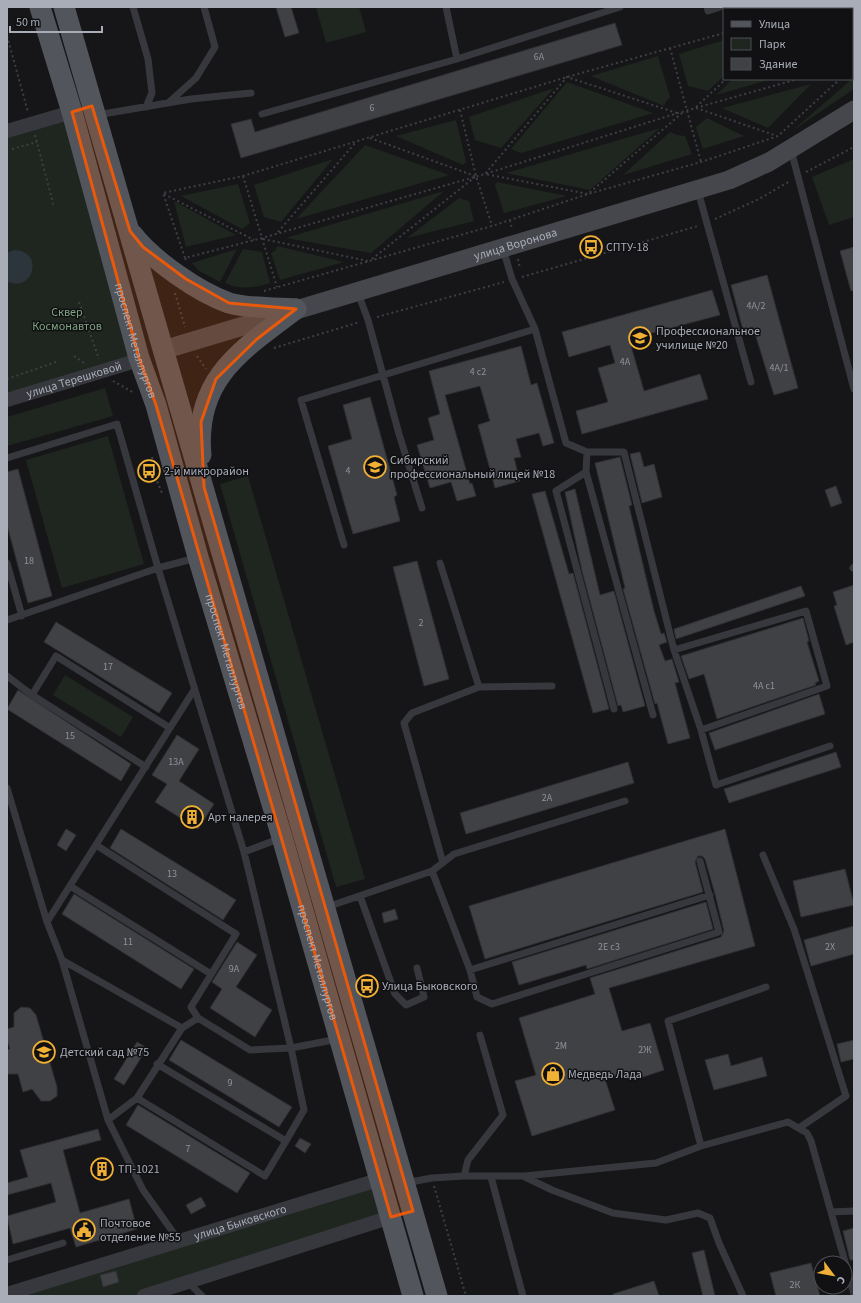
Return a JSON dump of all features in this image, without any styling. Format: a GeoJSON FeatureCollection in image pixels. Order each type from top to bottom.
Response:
{"type":"FeatureCollection","features":[{"type":"Feature","properties":{"kind":"main road","name":"проспект Металлургов"},"geometry":{"type":"LineString","coordinates":[[40,7],[72,112],[139,358],[156,405],[198,557],[282,837],[392,1217],[413,1296]]}},
{"type":"Feature","properties":{"kind":"main road","name":"проспект Металлургов"},"geometry":{"type":"LineString","coordinates":[[64,7],[437,1296]]}},
{"type":"Feature","properties":{"kind":"main road","name":"улица Воронова"},"geometry":{"type":"LineString","coordinates":[[163,350],[698,190],[750,171],[791,150],[854,110]]}},
{"type":"Feature","properties":{"kind":"main road"},"geometry":{"type":"LineString","coordinates":[[72,112],[93,111]]}},
{"type":"Feature","properties":{"kind":"main road"},"geometry":{"type":"LineString","coordinates":[[130,231],[143,247],[166,266],[204,291],[229,303],[296,309]]}},
{"type":"Feature","properties":{"kind":"main road"},"geometry":{"type":"LineString","coordinates":[[204,487],[200,448],[201,422],[206,402],[216,379],[257,339],[296,309]]}},
{"type":"Feature","properties":{"kind":"main road"},"geometry":{"type":"LineString","coordinates":[[139,358],[163,350]]}},
{"type":"Feature","properties":{"kind":"main road"},"geometry":{"type":"LineString","coordinates":[[381,1179],[404,1178]]}},
{"type":"Feature","properties":{"kind":"main road"},"geometry":{"type":"LineString","coordinates":[[392,1217],[413,1211]]}},
{"type":"Feature","properties":{"kind":"street"},"geometry":{"type":"LineString","coordinates":[[7,131],[72,112]]}},
{"type":"Feature","properties":{"kind":"street","name":"улица Терешковой"},"geometry":{"type":"LineString","coordinates":[[7,400],[128,364],[139,358]]}},
{"type":"Feature","properties":{"kind":"street","name":"улица Быковского"},"geometry":{"type":"LineString","coordinates":[[7,1294],[381,1179]]}},
{"type":"Feature","properties":{"kind":"street"},"geometry":{"type":"LineString","coordinates":[[144,1296],[187,1281],[392,1217]]}},
{"type":"Feature","properties":{"kind":"lane"},"geometry":{"type":"LineString","coordinates":[[133,7],[148,59],[152,93],[146,107]]}},
{"type":"Feature","properties":{"kind":"lane"},"geometry":{"type":"LineString","coordinates":[[168,103],[196,78],[215,47],[204,7]]}},
{"type":"Feature","properties":{"kind":"lane"},"geometry":{"type":"LineString","coordinates":[[446,7],[457,59]]}},
{"type":"Feature","properties":{"kind":"lane"},"geometry":{"type":"LineString","coordinates":[[262,114],[457,59],[620,7]]}},
{"type":"Feature","properties":{"kind":"lane"},"geometry":{"type":"LineString","coordinates":[[707,7],[708,11],[720,7]]}},
{"type":"Feature","properties":{"kind":"lane"},"geometry":{"type":"LineString","coordinates":[[93,111],[146,107],[251,93]]}},
{"type":"Feature","properties":{"kind":"lane"},"geometry":{"type":"LineString","coordinates":[[791,150],[854,389]]}},
{"type":"Feature","properties":{"kind":"lane"},"geometry":{"type":"LineString","coordinates":[[698,190],[750,382]]}},
{"type":"Feature","properties":{"kind":"lane"},"geometry":{"type":"LineString","coordinates":[[503,248],[512,279],[535,329],[566,443],[587,452],[624,452],[674,650],[701,730],[716,785],[830,746]]}},
{"type":"Feature","properties":{"kind":"lane"},"geometry":{"type":"LineString","coordinates":[[358,291],[368,320],[422,508]]}},
{"type":"Feature","properties":{"kind":"lane"},"geometry":{"type":"LineString","coordinates":[[344,545],[301,400],[535,329]]}},
{"type":"Feature","properties":{"kind":"lane"},"geometry":{"type":"LineString","coordinates":[[7,458],[117,424],[194,690],[244,852],[291,1048],[304,1110],[265,1176],[137,1098]]}},
{"type":"Feature","properties":{"kind":"lane"},"geometry":{"type":"LineString","coordinates":[[587,452],[586,472],[653,715]]}},
{"type":"Feature","properties":{"kind":"lane"},"geometry":{"type":"LineString","coordinates":[[586,472],[556,491],[614,709]]}},
{"type":"Feature","properties":{"kind":"lane"},"geometry":{"type":"LineString","coordinates":[[7,620],[158,568],[198,557]]}},
{"type":"Feature","properties":{"kind":"lane"},"geometry":{"type":"LineString","coordinates":[[7,563],[22,616]]}},
{"type":"Feature","properties":{"kind":"lane"},"geometry":{"type":"LineString","coordinates":[[440,563],[479,687]]}},
{"type":"Feature","properties":{"kind":"lane"},"geometry":{"type":"LineString","coordinates":[[674,650],[806,611],[827,686],[701,730]]}},
{"type":"Feature","properties":{"kind":"lane"},"geometry":{"type":"LineString","coordinates":[[32,695],[56,656],[170,728]]}},
{"type":"Feature","properties":{"kind":"lane"},"geometry":{"type":"LineString","coordinates":[[7,676],[32,695],[146,767]]}},
{"type":"Feature","properties":{"kind":"lane"},"geometry":{"type":"LineString","coordinates":[[443,863],[404,723],[412,713],[479,687],[552,686]]}},
{"type":"Feature","properties":{"kind":"lane"},"geometry":{"type":"LineString","coordinates":[[47,922],[194,690]]}},
{"type":"Feature","properties":{"kind":"lane"},"geometry":{"type":"LineString","coordinates":[[7,788],[47,922],[62,960],[108,1120],[143,1190],[180,1242]]}},
{"type":"Feature","properties":{"kind":"lane"},"geometry":{"type":"LineString","coordinates":[[324,907],[432,871],[454,854],[625,801]]}},
{"type":"Feature","properties":{"kind":"lane"},"geometry":{"type":"LineString","coordinates":[[244,852],[282,837]]}},
{"type":"Feature","properties":{"kind":"lane"},"geometry":{"type":"LineString","coordinates":[[96,845],[236,934],[191,1007],[198,1018],[250,1050],[291,1048],[340,1039]]}},
{"type":"Feature","properties":{"kind":"lane"},"geometry":{"type":"LineString","coordinates":[[763,855],[794,929],[846,1096],[800,1128]]}},
{"type":"Feature","properties":{"kind":"lane"},"geometry":{"type":"LineString","coordinates":[[432,871],[470,970],[477,997],[492,1004],[719,932],[700,861]]}},
{"type":"Feature","properties":{"kind":"lane"},"geometry":{"type":"LineString","coordinates":[[70,886],[211,974]]}},
{"type":"Feature","properties":{"kind":"lane"},"geometry":{"type":"LineString","coordinates":[[360,896],[395,994],[406,1005],[424,997],[416,968]]}},
{"type":"Feature","properties":{"kind":"lane"},"geometry":{"type":"LineString","coordinates":[[470,970],[710,896]]}},
{"type":"Feature","properties":{"kind":"lane"},"geometry":{"type":"LineString","coordinates":[[62,960],[182,1028]]}},
{"type":"Feature","properties":{"kind":"lane"},"geometry":{"type":"LineString","coordinates":[[701,1146],[668,1021],[766,987]]}},
{"type":"Feature","properties":{"kind":"lane"},"geometry":{"type":"LineString","coordinates":[[108,1120],[137,1098],[157,1064],[182,1028],[198,1018]]}},
{"type":"Feature","properties":{"kind":"lane"},"geometry":{"type":"LineString","coordinates":[[464,1176],[468,1160],[503,1115],[480,1034]]}},
{"type":"Feature","properties":{"kind":"lane"},"geometry":{"type":"LineString","coordinates":[[157,1064],[286,1141]]}},
{"type":"Feature","properties":{"kind":"lane"},"geometry":{"type":"LineString","coordinates":[[404,1178],[524,1176],[656,1163],[701,1146],[774,1124],[788,1122],[807,1133],[811,1140],[854,1294]]}},
{"type":"Feature","properties":{"kind":"lane"},"geometry":{"type":"LineString","coordinates":[[524,1176],[552,1190],[613,1213],[666,1220],[698,1213],[710,1218],[719,1244],[743,1296]]}},
{"type":"Feature","properties":{"kind":"lane"},"geometry":{"type":"LineString","coordinates":[[491,1177],[523,1296]]}},
{"type":"Feature","properties":{"kind":"lane"},"geometry":{"type":"LineString","coordinates":[[831,1212],[854,1211]]}},
{"type":"Feature","properties":{"kind":"lane"},"geometry":{"type":"LineString","coordinates":[[7,1260],[63,1243]]}},
{"type":"Feature","properties":{"kind":"lane"},"geometry":{"type":"LineString","coordinates":[[187,1281],[202,1296]]}},
{"type":"Feature","properties":{"kind":"path"},"geometry":{"type":"LineString","coordinates":[[163,193],[243,176],[567,77],[723,33]]}},
{"type":"Feature","properties":{"kind":"path"},"geometry":{"type":"LineString","coordinates":[[670,48],[701,162]]}},
{"type":"Feature","properties":{"kind":"path"},"geometry":{"type":"LineString","coordinates":[[567,77],[678,113]]}},
{"type":"Feature","properties":{"kind":"path"},"geometry":{"type":"LineString","coordinates":[[485,174],[567,77]]}},
{"type":"Feature","properties":{"kind":"path"},"geometry":{"type":"LineString","coordinates":[[695,108],[725,80]]}},
{"type":"Feature","properties":{"kind":"path"},"geometry":{"type":"LineString","coordinates":[[185,258],[262,238],[485,174],[678,113],[794,80]]}},
{"type":"Feature","properties":{"kind":"path"},"geometry":{"type":"LineString","coordinates":[[258,292],[492,226],[588,194],[701,162],[778,136],[839,80]]}},
{"type":"Feature","properties":{"kind":"path"},"geometry":{"type":"LineString","coordinates":[[695,108],[778,136]]}},
{"type":"Feature","properties":{"kind":"path"},"geometry":{"type":"LineString","coordinates":[[460,110],[476,176],[492,226]]}},
{"type":"Feature","properties":{"kind":"path"},"geometry":{"type":"LineString","coordinates":[[588,194],[683,112]]}},
{"type":"Feature","properties":{"kind":"path"},"geometry":{"type":"LineString","coordinates":[[370,138],[476,176]]}},
{"type":"Feature","properties":{"kind":"path"},"geometry":{"type":"LineString","coordinates":[[12,149],[37,142]]}},
{"type":"Feature","properties":{"kind":"path"},"geometry":{"type":"LineString","coordinates":[[277,233],[357,142]]}},
{"type":"Feature","properties":{"kind":"path"},"geometry":{"type":"LineString","coordinates":[[272,348],[707,223],[759,199],[854,146]]}},
{"type":"Feature","properties":{"kind":"path"},"geometry":{"type":"LineString","coordinates":[[485,174],[588,194]]}},
{"type":"Feature","properties":{"kind":"path"},"geometry":{"type":"LineString","coordinates":[[243,176],[277,287]]}},
{"type":"Feature","properties":{"kind":"path"},"geometry":{"type":"LineString","coordinates":[[370,261],[476,176]]}},
{"type":"Feature","properties":{"kind":"path"},"geometry":{"type":"LineString","coordinates":[[163,193],[254,240]]}},
{"type":"Feature","properties":{"kind":"path"},"geometry":{"type":"LineString","coordinates":[[163,193],[187,263]]}},
{"type":"Feature","properties":{"kind":"path"},"geometry":{"type":"LineString","coordinates":[[262,238],[370,261]]}},
{"type":"Feature","properties":{"kind":"path"},"geometry":{"type":"LineString","coordinates":[[174,292],[186,328]]}},
{"type":"Feature","properties":{"kind":"path"},"geometry":{"type":"LineString","coordinates":[[79,302],[103,371]]}},
{"type":"Feature","properties":{"kind":"path"},"geometry":{"type":"LineString","coordinates":[[7,379],[59,361]]}},
{"type":"Feature","properties":{"kind":"path"},"geometry":{"type":"LineString","coordinates":[[434,1185],[466,1296]]}},
{"type":"Feature","properties":{"kind":"highlighted area"},"geometry":{"type":"Polygon","coordinates":[[[92,106],[130,231],[143,247],[186,279],[229,303],[296,309],[257,339],[216,379],[201,422],[204,487],[413,1211],[391,1217],[156,405],[139,358],[72,112],[92,106]]]}},
{"type":"Feature","properties":{"kind":"green space"},"geometry":{"type":"Polygon","coordinates":[[[316,7],[359,7],[366,32],[326,43],[316,7]]]}},
{"type":"Feature","properties":{"kind":"green space"},"geometry":{"type":"Polygon","coordinates":[[[723,40],[723,77],[708,91],[688,86],[679,54],[723,40]]]}},
{"type":"Feature","properties":{"kind":"green space"},"geometry":{"type":"Polygon","coordinates":[[[658,56],[670,97],[664,106],[591,76],[658,56]]]}},
{"type":"Feature","properties":{"kind":"green space"},"geometry":{"type":"Polygon","coordinates":[[[854,76],[854,89],[792,131],[851,80],[853,80],[854,76]]]}},
{"type":"Feature","properties":{"kind":"green space"},"geometry":{"type":"Polygon","coordinates":[[[732,80],[768,80],[716,95],[732,80]]]}},
{"type":"Feature","properties":{"kind":"green space"},"geometry":{"type":"Polygon","coordinates":[[[567,82],[653,113],[521,153],[511,149],[567,82]]]}},
{"type":"Feature","properties":{"kind":"green space"},"geometry":{"type":"Polygon","coordinates":[[[811,84],[768,128],[722,108],[811,84]]]}},
{"type":"Feature","properties":{"kind":"green space"},"geometry":{"type":"Polygon","coordinates":[[[554,88],[501,148],[475,140],[469,117],[554,88]]]}},
{"type":"Feature","properties":{"kind":"green space","name":"Сквер Космонавтов"},"geometry":{"type":"Polygon","coordinates":[[[72,112],[139,358],[7,400],[7,131],[72,112]]]}},
{"type":"Feature","properties":{"kind":"green space"},"geometry":{"type":"Polygon","coordinates":[[[707,118],[744,136],[703,149],[696,127],[707,118]]]}},
{"type":"Feature","properties":{"kind":"green space"},"geometry":{"type":"Polygon","coordinates":[[[456,120],[466,162],[463,165],[396,136],[456,120]]]}},
{"type":"Feature","properties":{"kind":"green space"},"geometry":{"type":"Polygon","coordinates":[[[660,128],[590,190],[506,173],[660,128]]]}},
{"type":"Feature","properties":{"kind":"green space"},"geometry":{"type":"Polygon","coordinates":[[[670,132],[685,136],[692,154],[623,175],[670,132]]]}},
{"type":"Feature","properties":{"kind":"green space"},"geometry":{"type":"Polygon","coordinates":[[[365,145],[449,175],[296,219],[365,145]]]}},
{"type":"Feature","properties":{"kind":"green space"},"geometry":{"type":"Polygon","coordinates":[[[333,159],[281,222],[264,217],[254,185],[333,159]]]}},
{"type":"Feature","properties":{"kind":"green space"},"geometry":{"type":"Polygon","coordinates":[[[854,159],[854,217],[829,225],[812,177],[854,159]]]}},
{"type":"Feature","properties":{"kind":"green space"},"geometry":{"type":"Polygon","coordinates":[[[497,182],[567,196],[504,213],[495,185],[497,182]]]}},
{"type":"Feature","properties":{"kind":"green space"},"geometry":{"type":"Polygon","coordinates":[[[238,184],[250,223],[242,229],[181,196],[238,184]]]}},
{"type":"Feature","properties":{"kind":"green space"},"geometry":{"type":"Polygon","coordinates":[[[444,191],[371,253],[286,238],[444,191]]]}},
{"type":"Feature","properties":{"kind":"green space"},"geometry":{"type":"Polygon","coordinates":[[[459,198],[469,201],[474,221],[407,238],[459,198]]]}},
{"type":"Feature","properties":{"kind":"green space"},"geometry":{"type":"Polygon","coordinates":[[[174,201],[236,235],[186,247],[174,201]]]}},
{"type":"Feature","properties":{"kind":"green space"},"geometry":{"type":"Polygon","coordinates":[[[277,246],[344,262],[280,280],[271,253],[275,251],[277,246]]]}},
{"type":"Feature","properties":{"kind":"green space"},"geometry":{"type":"Polygon","coordinates":[[[237,249],[220,282],[199,271],[192,263],[237,249]]]}},
{"type":"Feature","properties":{"kind":"green space"},"geometry":{"type":"Polygon","coordinates":[[[243,249],[262,252],[270,283],[247,288],[236,287],[225,283],[243,249]]]}},
{"type":"Feature","properties":{"kind":"green space"},"geometry":{"type":"Polygon","coordinates":[[[105,388],[113,416],[7,446],[7,417],[105,388]]]}},
{"type":"Feature","properties":{"kind":"green space"},"geometry":{"type":"Polygon","coordinates":[[[108,436],[144,564],[62,588],[26,460],[108,436]]]}},
{"type":"Feature","properties":{"kind":"green space"},"geometry":{"type":"Polygon","coordinates":[[[248,476],[365,879],[336,887],[220,484],[248,476]]]}},
{"type":"Feature","properties":{"kind":"green space"},"geometry":{"type":"Polygon","coordinates":[[[65,675],[133,717],[121,737],[53,695],[65,675]]]}},
{"type":"Feature","properties":{"kind":"green space"},"geometry":{"type":"Polygon","coordinates":[[[381,1179],[391,1217],[144,1296],[7,1296],[381,1179]]]}},
{"type":"Feature","properties":{"kind":"shaded area"},"geometry":{"type":"Polygon","coordinates":[[[14,250],[24,252],[30,257],[32,264],[32,271],[29,278],[16,284],[7,281],[7,253],[14,250]]]}},
{"type":"Feature","properties":{"kind":"building"},"geometry":{"type":"Polygon","coordinates":[[[276,7],[291,7],[299,33],[285,37],[276,7]]]}},
{"type":"Feature","properties":{"kind":"building"},"geometry":{"type":"Polygon","coordinates":[[[615,23],[622,45],[241,158],[231,124],[251,119],[255,132],[615,23]]]}},
{"type":"Feature","properties":{"kind":"building"},"geometry":{"type":"Polygon","coordinates":[[[854,247],[854,290],[851,291],[840,251],[854,247]]]}},
{"type":"Feature","properties":{"kind":"building","name":"Профессиональное училище №20"},"geometry":{"type":"Polygon","coordinates":[[[767,275],[798,388],[774,395],[753,327],[743,330],[731,285],[767,275]]]}},
{"type":"Feature","properties":{"kind":"building"},"geometry":{"type":"Polygon","coordinates":[[[712,290],[720,315],[629,339],[644,391],[700,374],[708,399],[582,434],[576,411],[608,402],[598,368],[615,363],[610,345],[569,357],[562,332],[712,290]]]}},
{"type":"Feature","properties":{"kind":"building"},"geometry":{"type":"Polygon","coordinates":[[[521,346],[531,385],[537,383],[554,443],[543,446],[539,433],[516,439],[521,457],[514,458],[520,481],[495,488],[478,425],[490,421],[480,386],[445,395],[470,484],[472,483],[476,496],[457,501],[451,482],[430,488],[417,445],[434,440],[428,418],[440,414],[429,371],[521,346]]]}},
{"type":"Feature","properties":{"kind":"building"},"geometry":{"type":"Polygon","coordinates":[[[370,397],[397,495],[394,497],[400,521],[353,534],[328,446],[352,439],[343,405],[370,397]]]}},
{"type":"Feature","properties":{"kind":"building"},"geometry":{"type":"Polygon","coordinates":[[[640,452],[644,467],[654,464],[662,497],[642,503],[630,454],[640,452]]]}},
{"type":"Feature","properties":{"kind":"building"},"geometry":{"type":"Polygon","coordinates":[[[620,457],[632,505],[629,506],[654,611],[661,634],[664,633],[667,642],[659,645],[665,661],[672,659],[679,682],[675,683],[690,738],[668,744],[657,703],[655,704],[623,589],[625,588],[595,463],[620,457]]]}},
{"type":"Feature","properties":{"kind":"building"},"geometry":{"type":"Polygon","coordinates":[[[18,469],[52,596],[28,603],[7,525],[7,472],[18,469]]]}},
{"type":"Feature","properties":{"kind":"building"},"geometry":{"type":"Polygon","coordinates":[[[836,486],[842,503],[831,507],[825,490],[836,486]]]}},
{"type":"Feature","properties":{"kind":"building"},"geometry":{"type":"Polygon","coordinates":[[[575,489],[600,595],[614,591],[645,706],[623,712],[621,705],[618,706],[582,571],[565,492],[575,489]]]}},
{"type":"Feature","properties":{"kind":"building"},"geometry":{"type":"Polygon","coordinates":[[[545,491],[569,574],[573,573],[609,709],[593,713],[532,494],[545,491]]]}},
{"type":"Feature","properties":{"kind":"building"},"geometry":{"type":"Polygon","coordinates":[[[417,561],[449,679],[424,686],[393,567],[417,561]]]}},
{"type":"Feature","properties":{"kind":"building"},"geometry":{"type":"Polygon","coordinates":[[[854,585],[854,642],[846,645],[834,606],[837,605],[833,592],[854,585]]]}},
{"type":"Feature","properties":{"kind":"building"},"geometry":{"type":"Polygon","coordinates":[[[801,586],[805,596],[676,639],[674,629],[801,586]]]}},
{"type":"Feature","properties":{"kind":"building"},"geometry":{"type":"Polygon","coordinates":[[[803,618],[809,641],[807,642],[819,681],[815,683],[816,685],[717,719],[704,674],[689,679],[681,656],[803,618]]]}},
{"type":"Feature","properties":{"kind":"building"},"geometry":{"type":"Polygon","coordinates":[[[56,622],[172,693],[159,713],[44,642],[56,622]]]}},
{"type":"Feature","properties":{"kind":"building"},"geometry":{"type":"Polygon","coordinates":[[[18,690],[131,764],[121,781],[7,709],[18,690]]]}},
{"type":"Feature","properties":{"kind":"building"},"geometry":{"type":"Polygon","coordinates":[[[819,694],[825,714],[715,750],[709,733],[819,694]]]}},
{"type":"Feature","properties":{"kind":"building"},"geometry":{"type":"Polygon","coordinates":[[[177,735],[199,749],[179,781],[214,804],[198,829],[155,802],[167,784],[152,775],[177,735]]]}},
{"type":"Feature","properties":{"kind":"building"},"geometry":{"type":"Polygon","coordinates":[[[836,752],[841,767],[729,803],[724,789],[836,752]]]}},
{"type":"Feature","properties":{"kind":"building"},"geometry":{"type":"Polygon","coordinates":[[[628,762],[634,783],[466,834],[460,813],[628,762]]]}},
{"type":"Feature","properties":{"kind":"building"},"geometry":{"type":"Polygon","coordinates":[[[66,829],[76,835],[66,851],[57,845],[66,829]]]}},
{"type":"Feature","properties":{"kind":"building"},"geometry":{"type":"Polygon","coordinates":[[[121,829],[236,900],[223,920],[110,848],[121,829]]]}},
{"type":"Feature","properties":{"kind":"building"},"geometry":{"type":"Polygon","coordinates":[[[725,829],[755,946],[609,988],[622,1031],[650,1023],[664,1070],[640,1078],[637,1070],[605,1079],[615,1110],[532,1136],[515,1081],[536,1075],[519,1018],[595,994],[590,978],[721,937],[724,931],[715,894],[705,859],[702,856],[698,856],[695,862],[703,892],[485,959],[469,906],[725,829]]]}},
{"type":"Feature","properties":{"kind":"building"},"geometry":{"type":"Polygon","coordinates":[[[845,869],[854,905],[801,917],[793,881],[845,869]]]}},
{"type":"Feature","properties":{"kind":"building"},"geometry":{"type":"Polygon","coordinates":[[[74,894],[194,969],[181,989],[62,914],[74,894]]]}},
{"type":"Feature","properties":{"kind":"building"},"geometry":{"type":"Polygon","coordinates":[[[706,902],[713,929],[587,969],[586,965],[519,985],[512,962],[706,902]]]}},
{"type":"Feature","properties":{"kind":"building"},"geometry":{"type":"Polygon","coordinates":[[[395,909],[398,919],[384,923],[382,913],[395,909]]]}},
{"type":"Feature","properties":{"kind":"building"},"geometry":{"type":"Polygon","coordinates":[[[854,926],[854,954],[811,966],[804,940],[854,926]]]}},
{"type":"Feature","properties":{"kind":"building"},"geometry":{"type":"Polygon","coordinates":[[[237,942],[257,955],[236,987],[272,1010],[255,1037],[210,1008],[222,989],[212,982],[237,942]]]}},
{"type":"Feature","properties":{"kind":"building"},"geometry":{"type":"Polygon","coordinates":[[[21,1007],[30,1008],[36,1015],[57,1087],[57,1096],[50,1101],[41,1101],[32,1089],[23,1092],[18,1074],[7,1074],[7,1050],[10,1049],[7,1039],[7,1029],[14,1027],[14,1013],[21,1007]]]}},
{"type":"Feature","properties":{"kind":"building"},"geometry":{"type":"Polygon","coordinates":[[[181,1040],[292,1107],[279,1127],[169,1060],[181,1040]]]}},
{"type":"Feature","properties":{"kind":"building"},"geometry":{"type":"Polygon","coordinates":[[[854,1040],[854,1059],[841,1062],[837,1044],[854,1040]]]}},
{"type":"Feature","properties":{"kind":"building"},"geometry":{"type":"Polygon","coordinates":[[[137,1042],[147,1048],[124,1085],[114,1079],[137,1042]]]}},
{"type":"Feature","properties":{"kind":"building"},"geometry":{"type":"Polygon","coordinates":[[[728,1054],[731,1066],[762,1057],[767,1076],[714,1090],[705,1060],[728,1054]]]}},
{"type":"Feature","properties":{"kind":"building"},"geometry":{"type":"Polygon","coordinates":[[[138,1105],[250,1173],[237,1193],[126,1125],[138,1105]]]}},
{"type":"Feature","properties":{"kind":"building"},"geometry":{"type":"Polygon","coordinates":[[[98,1129],[101,1140],[63,1150],[80,1213],[129,1199],[137,1229],[76,1247],[70,1228],[13,1244],[7,1216],[56,1202],[51,1183],[7,1195],[7,1183],[28,1177],[20,1150],[98,1129]]]}},
{"type":"Feature","properties":{"kind":"building"},"geometry":{"type":"Polygon","coordinates":[[[300,1138],[311,1144],[305,1153],[295,1146],[300,1138]]]}},
{"type":"Feature","properties":{"kind":"building","name":"ТП-1021"},"geometry":{"type":"Polygon","coordinates":[[[108,1159],[112,1174],[96,1179],[91,1164],[108,1159]]]}},
{"type":"Feature","properties":{"kind":"building"},"geometry":{"type":"Polygon","coordinates":[[[201,1197],[206,1206],[191,1214],[186,1205],[201,1197]]]}},
{"type":"Feature","properties":{"kind":"building"},"geometry":{"type":"Polygon","coordinates":[[[854,1228],[854,1260],[853,1255],[849,1255],[843,1231],[854,1228]]]}},
{"type":"Feature","properties":{"kind":"building"},"geometry":{"type":"Polygon","coordinates":[[[704,1250],[715,1296],[703,1296],[692,1253],[704,1250]]]}},
{"type":"Feature","properties":{"kind":"building"},"geometry":{"type":"Polygon","coordinates":[[[811,1263],[813,1270],[813,1295],[820,1296],[776,1296],[770,1273],[811,1263]]]}},
{"type":"Feature","properties":{"kind":"building"},"geometry":{"type":"Polygon","coordinates":[[[116,1271],[119,1282],[103,1287],[100,1275],[116,1271]]]}},
{"type":"Feature","properties":{"kind":"building"},"geometry":{"type":"Polygon","coordinates":[[[654,1281],[659,1296],[614,1296],[613,1294],[654,1281]]]}},
{"type":"Feature","properties":{"kind":"place","name":"СПТУ-18"},"geometry":{"type":"Point","coordinates":[591,247]}},
{"type":"Feature","properties":{"kind":"place","name":"Профессиональное училище №20"},"geometry":{"type":"Point","coordinates":[640,338]}},
{"type":"Feature","properties":{"kind":"place","name":"Сибирский профессиональный лицей №18"},"geometry":{"type":"Point","coordinates":[375,467]}},
{"type":"Feature","properties":{"kind":"place","name":"2-й микрорайон"},"geometry":{"type":"Point","coordinates":[149,471]}},
{"type":"Feature","properties":{"kind":"place","name":"Арт налерея"},"geometry":{"type":"Point","coordinates":[192,817]}},
{"type":"Feature","properties":{"kind":"place","name":"Улица Быковского"},"geometry":{"type":"Point","coordinates":[367,986]}},
{"type":"Feature","properties":{"kind":"place","name":"Детский сад №75"},"geometry":{"type":"Point","coordinates":[44,1052]}},
{"type":"Feature","properties":{"kind":"place","name":"Медведь Лада"},"geometry":{"type":"Point","coordinates":[553,1074]}},
{"type":"Feature","properties":{"kind":"place","name":"ТП-1021"},"geometry":{"type":"Point","coordinates":[102,1169]}},
{"type":"Feature","properties":{"kind":"place","name":"Почтовое отделение №55"},"geometry":{"type":"Point","coordinates":[84,1230]}}]}
